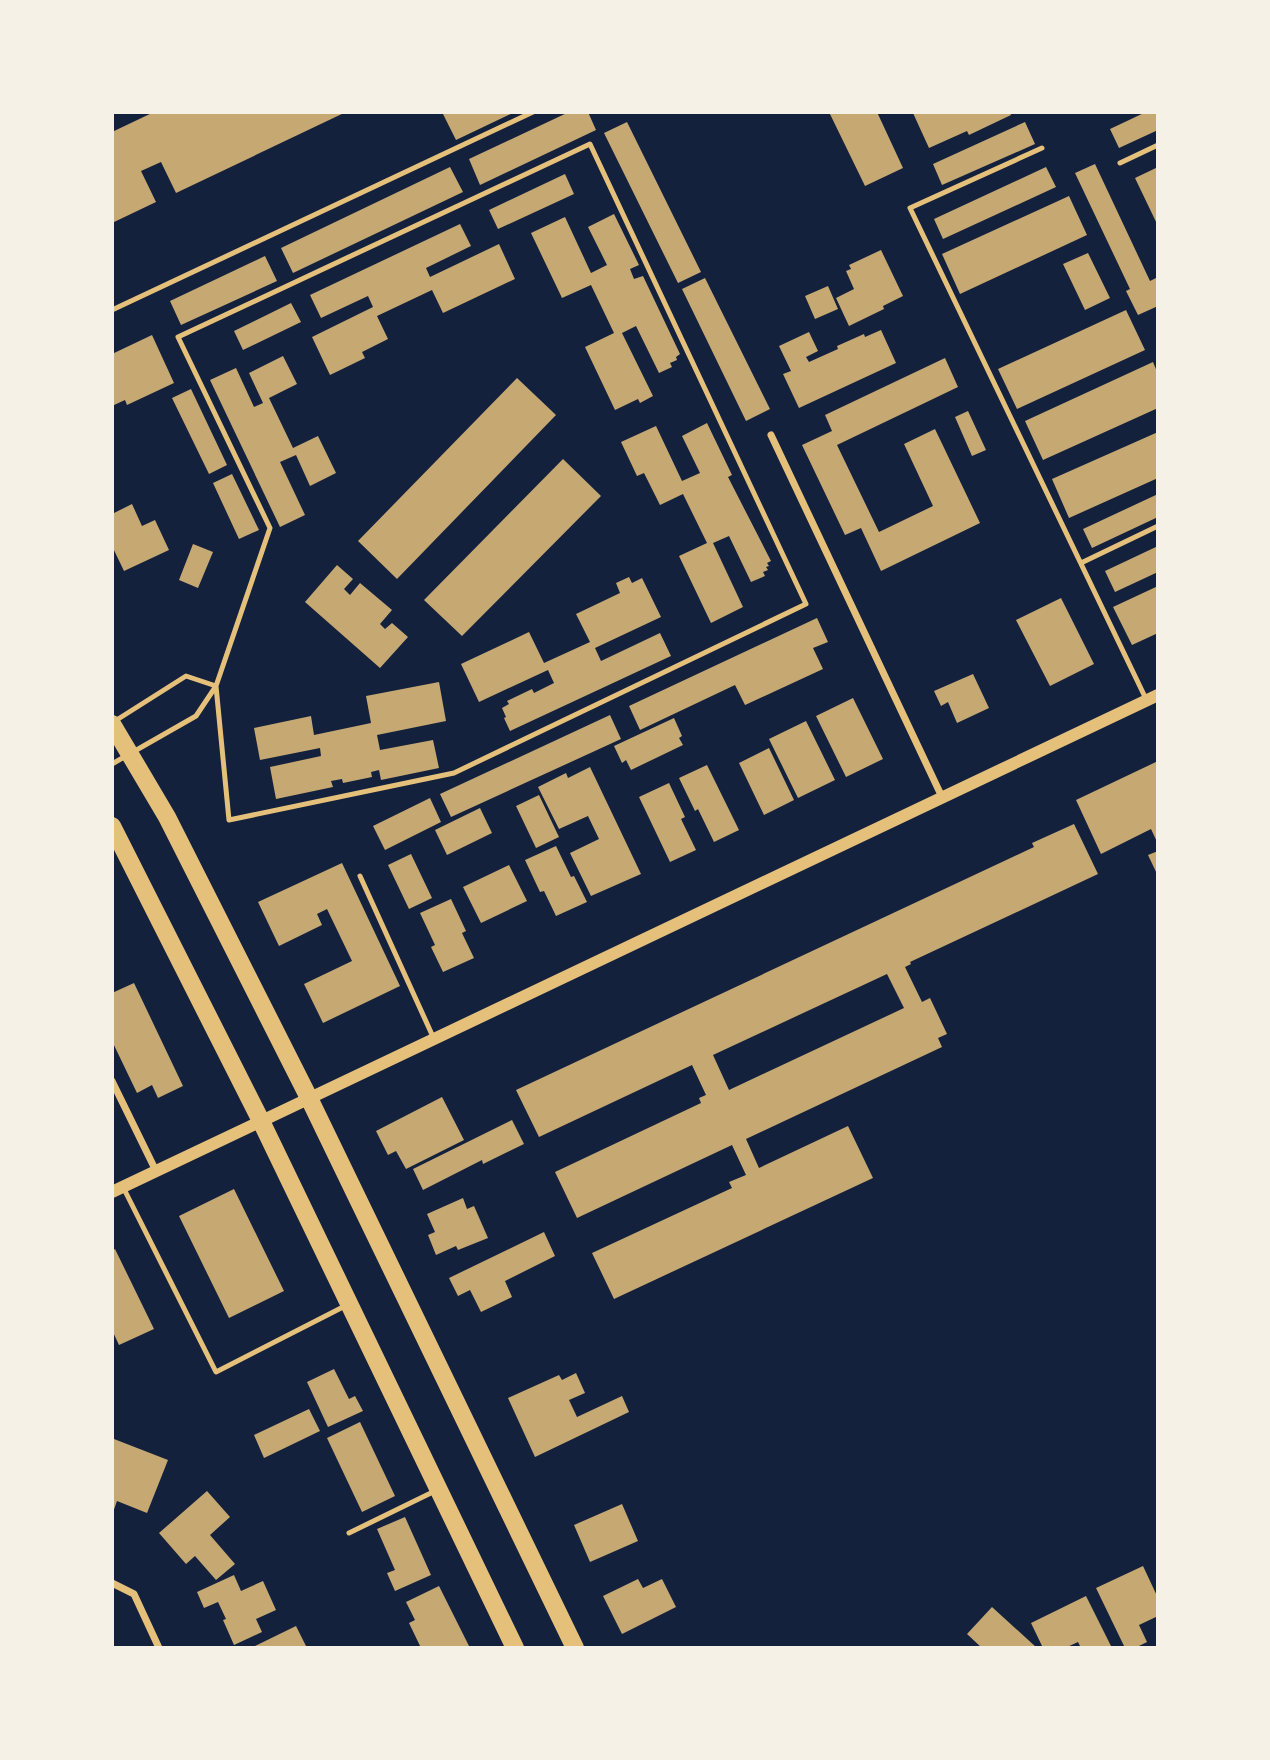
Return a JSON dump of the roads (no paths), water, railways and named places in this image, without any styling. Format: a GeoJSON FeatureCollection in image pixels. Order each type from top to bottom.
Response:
{"type":"FeatureCollection","features":[{"type":"Feature","properties":{"kind":"main road"},"geometry":{"type":"LineString","coordinates":[[112,724],[167,817],[309,1098],[575,1648]]}},
{"type":"Feature","properties":{"kind":"main road"},"geometry":{"type":"LineString","coordinates":[[112,826],[261,1121],[515,1648]]}},
{"type":"Feature","properties":{"kind":"street"},"geometry":{"type":"LineString","coordinates":[[771,435],[942,797]]}},
{"type":"Feature","properties":{"kind":"street"},"geometry":{"type":"LineString","coordinates":[[117,1190],[1152,697]]}},
{"type":"Feature","properties":{"kind":"street"},"geometry":{"type":"LineString","coordinates":[[112,1081],[156,1171]]}},
{"type":"Feature","properties":{"kind":"street"},"geometry":{"type":"LineString","coordinates":[[112,1583],[134,1594],[159,1648]]}},
{"type":"Feature","properties":{"kind":"lane"},"geometry":{"type":"LineString","coordinates":[[112,310],[533,112]]}},
{"type":"Feature","properties":{"kind":"lane"},"geometry":{"type":"LineString","coordinates":[[112,764],[197,716],[216,686],[270,528],[178,337],[590,144],[806,604],[454,774],[229,820],[216,686]]}},
{"type":"Feature","properties":{"kind":"lane"},"geometry":{"type":"LineString","coordinates":[[1120,163],[1158,145]]}},
{"type":"Feature","properties":{"kind":"lane"},"geometry":{"type":"LineString","coordinates":[[1042,148],[910,208],[1080,563],[1152,697]]}},
{"type":"Feature","properties":{"kind":"lane"},"geometry":{"type":"LineString","coordinates":[[1080,563],[1158,526]]}},
{"type":"Feature","properties":{"kind":"lane"},"geometry":{"type":"LineString","coordinates":[[112,724],[186,676],[216,686]]}},
{"type":"Feature","properties":{"kind":"lane"},"geometry":{"type":"LineString","coordinates":[[360,876],[434,1039]]}},
{"type":"Feature","properties":{"kind":"lane"},"geometry":{"type":"LineString","coordinates":[[117,1190],[216,1372],[349,1304]]}},
{"type":"Feature","properties":{"kind":"lane"},"geometry":{"type":"LineString","coordinates":[[349,1533],[438,1489]]}}]}
